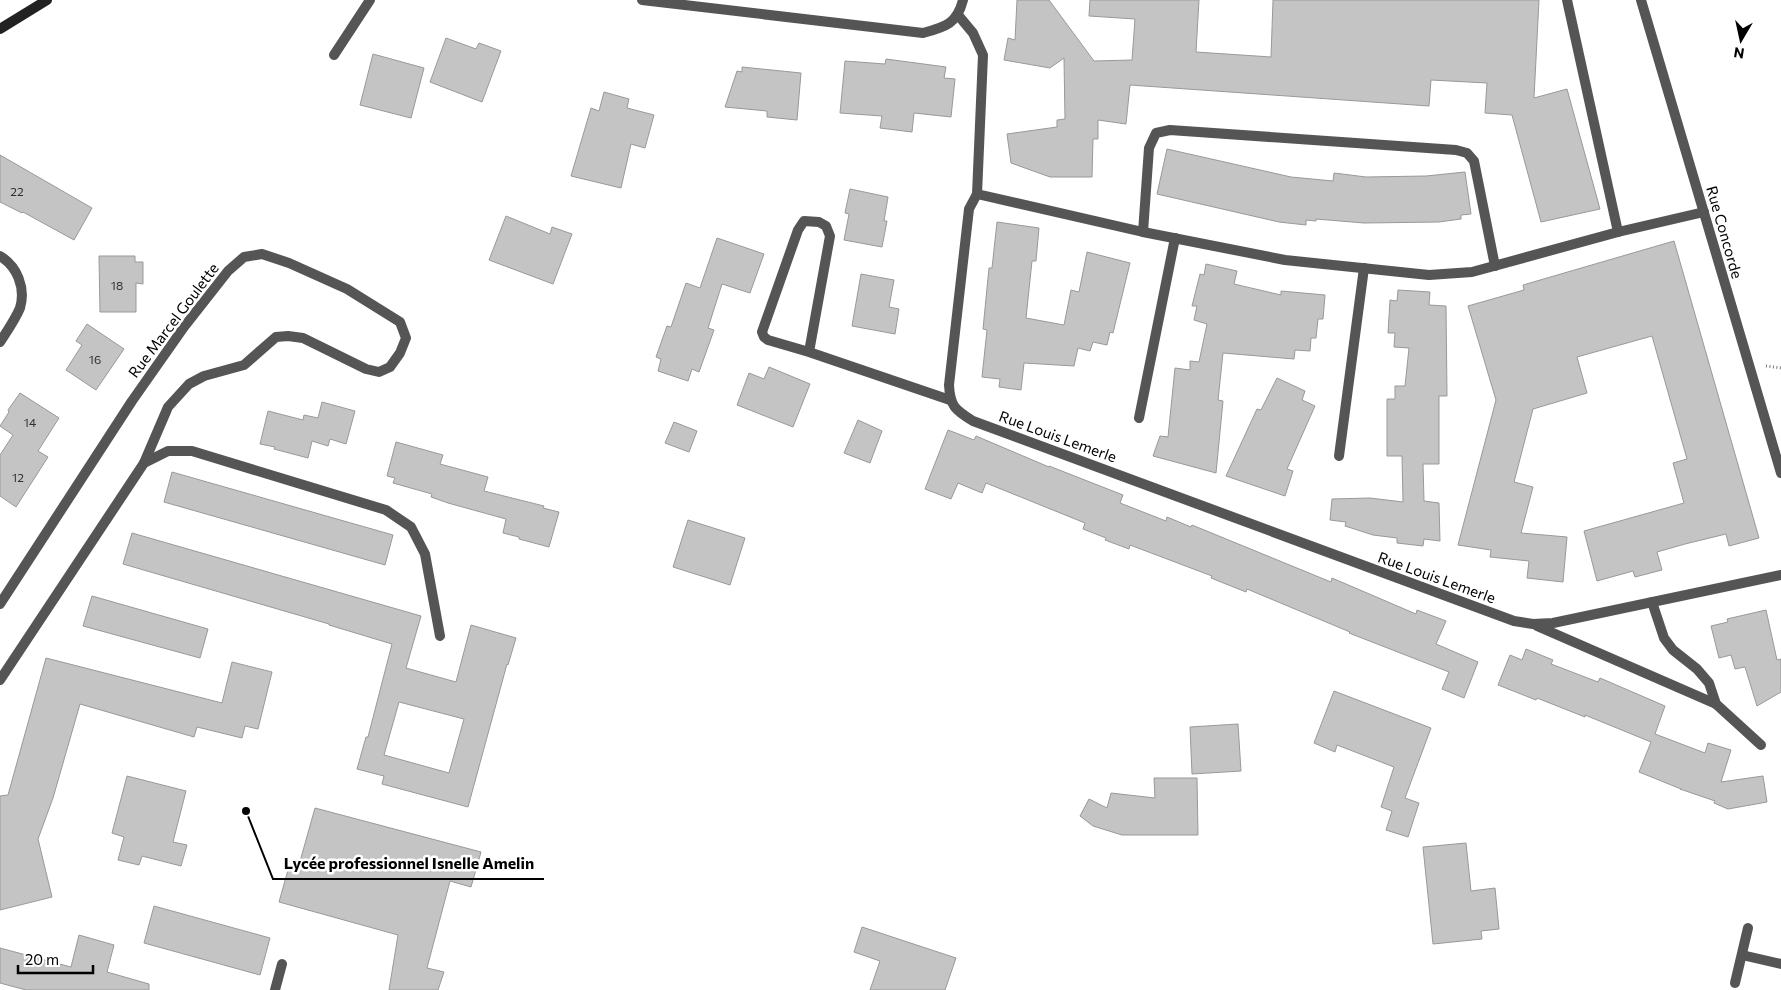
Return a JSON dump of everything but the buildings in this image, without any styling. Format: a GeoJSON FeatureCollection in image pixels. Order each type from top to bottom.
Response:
{"type":"FeatureCollection","features":[{"type":"Feature","properties":{"kind":"main road"},"geometry":{"type":"LineString","coordinates":[[0,29],[47,0]]}},
{"type":"Feature","properties":{"kind":"street"},"geometry":{"type":"LineString","coordinates":[[334,55],[370,0]]}},
{"type":"Feature","properties":{"kind":"street"},"geometry":{"type":"LineString","coordinates":[[642,0],[923,33],[945,27],[958,15],[963,0]]}},
{"type":"Feature","properties":{"kind":"street"},"geometry":{"type":"LineString","coordinates":[[1567,0],[1618,232]]}},
{"type":"Feature","properties":{"kind":"street","name":"Rue Concorde"},"geometry":{"type":"LineString","coordinates":[[1641,0],[1781,473]]}},
{"type":"Feature","properties":{"kind":"street"},"geometry":{"type":"LineString","coordinates":[[810,352],[830,236],[826,226],[819,222],[804,221],[798,230],[762,332],[764,337],[768,340],[810,352],[950,400],[949,385],[969,210],[977,194],[983,55],[973,33],[958,15]]}},
{"type":"Feature","properties":{"kind":"street"},"geometry":{"type":"LineString","coordinates":[[1143,232],[1149,148],[1156,133],[1170,130],[1456,150],[1467,153],[1474,161],[1495,266]]}},
{"type":"Feature","properties":{"kind":"street"},"geometry":{"type":"LineString","coordinates":[[977,194],[1143,232],[1286,260],[1428,275],[1472,272],[1618,232],[1704,212]]}},
{"type":"Feature","properties":{"kind":"street"},"geometry":{"type":"LineString","coordinates":[[1139,418],[1175,238]]}},
{"type":"Feature","properties":{"kind":"street","name":"Rue Marcel Goulette"},"geometry":{"type":"LineString","coordinates":[[0,604],[137,393],[184,327],[228,271],[244,257],[262,254],[289,263],[347,289],[400,322],[406,338],[400,353],[390,367],[379,372],[366,369],[303,338],[288,336],[276,337],[244,365],[204,376],[189,384],[168,407],[144,463]]}},
{"type":"Feature","properties":{"kind":"street"},"geometry":{"type":"LineString","coordinates":[[0,256],[8,261],[18,276],[21,288],[20,306],[14,321],[0,342]]}},
{"type":"Feature","properties":{"kind":"street"},"geometry":{"type":"LineString","coordinates":[[1339,456],[1364,268]]}},
{"type":"Feature","properties":{"kind":"street","name":"Rue Louis Lemerle"},"geometry":{"type":"LineString","coordinates":[[950,400],[959,412],[973,421],[1514,621],[1533,624],[1553,623],[1781,575]]}},
{"type":"Feature","properties":{"kind":"street"},"geometry":{"type":"LineString","coordinates":[[0,680],[144,463],[168,451],[192,451],[386,510],[410,527],[425,554],[440,636]]}},
{"type":"Feature","properties":{"kind":"street","name":"Rue Louis Lemerle"},"geometry":{"type":"LineString","coordinates":[[1652,602],[1664,638],[1673,650],[1697,669],[1709,683],[1716,704]]}},
{"type":"Feature","properties":{"kind":"street","name":"Rue Louis Lemerle"},"geometry":{"type":"LineString","coordinates":[[1533,624],[1716,704],[1761,745]]}},
{"type":"Feature","properties":{"kind":"street"},"geometry":{"type":"LineString","coordinates":[[1736,983],[1748,928]]}},
{"type":"Feature","properties":{"kind":"street"},"geometry":{"type":"LineString","coordinates":[[1742,955],[1781,964]]}},
{"type":"Feature","properties":{"kind":"street"},"geometry":{"type":"LineString","coordinates":[[275,990],[282,964]]}},
{"type":"Feature","properties":{"kind":"place","name":"Lycée professionnel Isnelle Amelin"},"geometry":{"type":"Point","coordinates":[246,811]}}]}
